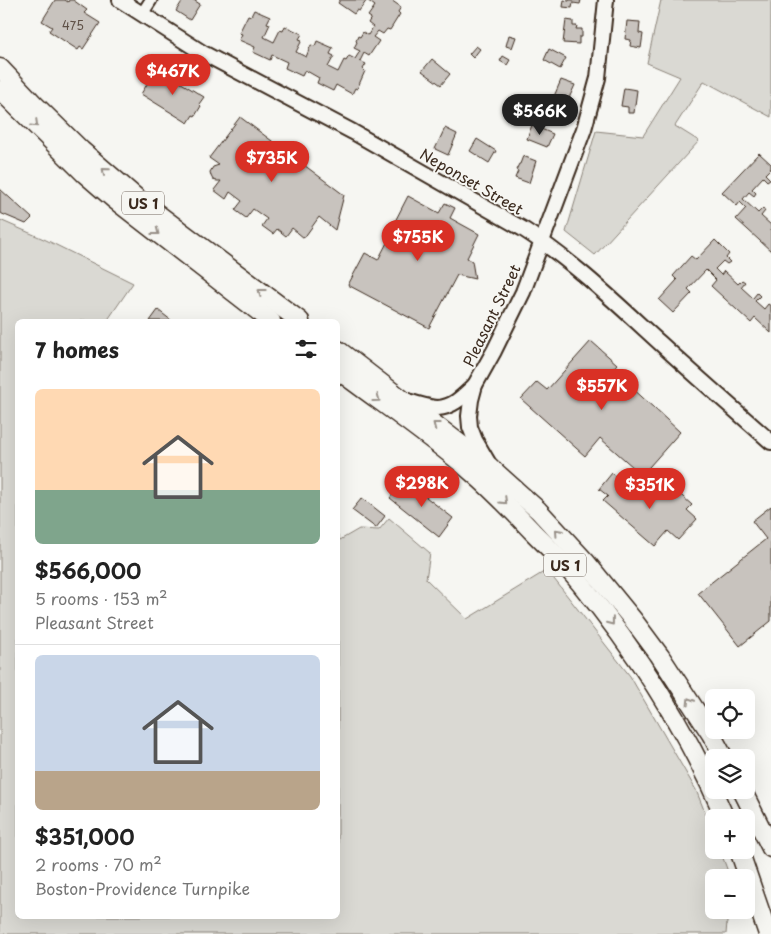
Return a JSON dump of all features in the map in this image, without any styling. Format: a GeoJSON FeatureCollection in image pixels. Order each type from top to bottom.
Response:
{"type":"FeatureCollection","features":[{"type":"Feature","properties":{"kind":"main road","name":"US 1"},"geometry":{"type":"LineString","coordinates":[[0,68],[81,150],[139,200],[297,319]]}},
{"type":"Feature","properties":{"kind":"main road","name":"US 1"},"geometry":{"type":"LineString","coordinates":[[0,90],[85,174],[115,200],[269,319]]}},
{"type":"Feature","properties":{"kind":"main road","name":"US 1"},"geometry":{"type":"LineString","coordinates":[[340,351],[490,467],[538,510],[634,621],[678,682],[719,749]]}},
{"type":"Feature","properties":{"kind":"main road","name":"US 1"},"geometry":{"type":"LineString","coordinates":[[340,371],[473,472],[506,502],[557,556],[630,647],[655,685],[684,733],[721,809]]}},
{"type":"Feature","properties":{"kind":"main road"},"geometry":{"type":"LineString","coordinates":[[746,799],[771,848]]}},
{"type":"Feature","properties":{"kind":"main road"},"geometry":{"type":"LineString","coordinates":[[741,859],[768,934]]}},
{"type":"Feature","properties":{"kind":"street","name":"Neponset Street"},"geometry":{"type":"LineString","coordinates":[[120,0],[203,53],[353,132],[542,241],[615,302],[770,439]]}},
{"type":"Feature","properties":{"kind":"street"},"geometry":{"type":"LineString","coordinates":[[142,14],[151,0]]}},
{"type":"Feature","properties":{"kind":"street","name":"Pleasant Street"},"geometry":{"type":"LineString","coordinates":[[490,467],[470,427],[471,400],[475,385],[523,292],[584,129],[598,78],[606,0]]}},
{"type":"Feature","properties":{"kind":"street","name":"Pleasant Street"},"geometry":{"type":"LineString","coordinates":[[405,400],[437,408],[456,402],[475,385]]}},
{"type":"Feature","properties":{"kind":"shaded area"},"geometry":{"type":"Polygon","coordinates":[[[661,0],[771,0],[771,117],[704,81],[675,126],[699,141],[595,255],[566,232],[596,131],[643,136],[680,77],[647,63],[661,0]]]}},
{"type":"Feature","properties":{"kind":"shaded area"},"geometry":{"type":"Polygon","coordinates":[[[0,220],[46,240],[133,283],[108,319],[15,319],[15,919],[340,919],[340,540],[359,529],[379,530],[389,518],[430,553],[426,579],[467,619],[547,570],[630,676],[696,790],[705,812],[705,859],[723,859],[727,869],[705,869],[705,919],[727,919],[726,934],[0,934],[0,220]]]}},
{"type":"Feature","properties":{"kind":"building"},"geometry":{"type":"Polygon","coordinates":[[[55,0],[65,0],[68,2],[73,0],[87,10],[84,13],[100,23],[83,49],[80,47],[78,50],[49,31],[52,27],[42,21],[55,0]]]}},
{"type":"Feature","properties":{"kind":"building"},"geometry":{"type":"Polygon","coordinates":[[[183,0],[196,0],[200,4],[190,20],[176,11],[183,0]]]}},
{"type":"Feature","properties":{"kind":"building"},"geometry":{"type":"Polygon","coordinates":[[[340,0],[367,0],[359,11],[357,10],[354,14],[338,3],[340,0]]]}},
{"type":"Feature","properties":{"kind":"building"},"geometry":{"type":"Polygon","coordinates":[[[367,0],[391,0],[401,7],[398,12],[400,14],[390,30],[387,29],[383,34],[378,31],[373,37],[379,41],[369,56],[364,53],[360,61],[366,64],[363,69],[365,71],[357,89],[355,88],[352,94],[336,85],[333,91],[317,83],[319,78],[305,70],[302,76],[285,68],[287,62],[272,55],[270,60],[253,52],[255,47],[239,40],[242,34],[239,33],[248,15],[251,16],[254,10],[270,17],[267,23],[270,24],[264,37],[274,42],[280,30],[283,31],[285,26],[302,34],[299,39],[302,40],[296,52],[306,57],[311,45],[315,46],[317,41],[333,48],[330,54],[334,56],[328,67],[338,72],[344,60],[346,61],[349,56],[355,59],[360,51],[354,48],[358,36],[360,37],[363,32],[368,35],[373,27],[368,23],[371,18],[368,16],[375,6],[367,0]]]}},
{"type":"Feature","properties":{"kind":"building"},"geometry":{"type":"Polygon","coordinates":[[[564,0],[581,0],[580,4],[573,3],[572,8],[563,7],[564,0]]]}},
{"type":"Feature","properties":{"kind":"building"},"geometry":{"type":"Polygon","coordinates":[[[566,20],[573,21],[573,26],[577,26],[576,29],[582,29],[582,37],[579,37],[579,44],[563,43],[566,20]]]}},
{"type":"Feature","properties":{"kind":"building"},"geometry":{"type":"Polygon","coordinates":[[[627,21],[640,22],[639,33],[643,34],[641,48],[630,46],[631,40],[625,39],[627,21]]]}},
{"type":"Feature","properties":{"kind":"building"},"geometry":{"type":"Polygon","coordinates":[[[509,35],[516,37],[512,48],[506,46],[509,35]]]}},
{"type":"Feature","properties":{"kind":"building"},"geometry":{"type":"Polygon","coordinates":[[[476,46],[480,49],[473,58],[469,54],[476,46]]]}},
{"type":"Feature","properties":{"kind":"building"},"geometry":{"type":"Polygon","coordinates":[[[549,49],[566,58],[560,69],[544,60],[549,49]]]}},
{"type":"Feature","properties":{"kind":"building"},"geometry":{"type":"Polygon","coordinates":[[[503,56],[510,60],[507,65],[500,61],[503,56]]]}},
{"type":"Feature","properties":{"kind":"building"},"geometry":{"type":"Polygon","coordinates":[[[432,59],[450,74],[441,85],[422,71],[432,59]]]}},
{"type":"Feature","properties":{"kind":"building"},"geometry":{"type":"Polygon","coordinates":[[[157,68],[204,97],[199,104],[201,106],[195,116],[193,115],[188,123],[141,94],[157,68]]]}},
{"type":"Feature","properties":{"kind":"building"},"geometry":{"type":"Polygon","coordinates":[[[561,80],[575,85],[565,107],[552,101],[561,80]]]}},
{"type":"Feature","properties":{"kind":"building"},"geometry":{"type":"Polygon","coordinates":[[[624,88],[637,90],[634,113],[628,113],[628,107],[621,106],[624,88]]]}},
{"type":"Feature","properties":{"kind":"building"},"geometry":{"type":"Polygon","coordinates":[[[240,117],[344,195],[335,230],[319,217],[304,238],[292,228],[286,236],[277,229],[273,234],[262,226],[267,219],[253,209],[246,218],[235,210],[242,201],[230,192],[226,199],[214,190],[221,181],[213,180],[210,172],[213,167],[219,165],[209,158],[240,117]]]}},
{"type":"Feature","properties":{"kind":"building"},"geometry":{"type":"Polygon","coordinates":[[[532,125],[553,134],[547,147],[527,139],[532,125]]]}},
{"type":"Feature","properties":{"kind":"building"},"geometry":{"type":"Polygon","coordinates":[[[445,128],[457,134],[448,155],[435,149],[445,128]]]}},
{"type":"Feature","properties":{"kind":"building"},"geometry":{"type":"Polygon","coordinates":[[[477,139],[496,151],[489,163],[470,151],[477,139]]]}},
{"type":"Feature","properties":{"kind":"building"},"geometry":{"type":"Polygon","coordinates":[[[759,153],[771,164],[771,168],[765,174],[770,179],[767,181],[763,177],[752,189],[756,193],[754,196],[749,192],[743,199],[758,213],[763,208],[765,211],[761,216],[771,225],[771,251],[736,219],[746,208],[740,202],[737,206],[722,192],[759,153]]]}},
{"type":"Feature","properties":{"kind":"building"},"geometry":{"type":"Polygon","coordinates":[[[523,156],[536,161],[529,183],[515,178],[518,171],[516,170],[523,156]]]}},
{"type":"Feature","properties":{"kind":"building"},"geometry":{"type":"Polygon","coordinates":[[[0,189],[32,218],[26,224],[0,213],[0,189]]]}},
{"type":"Feature","properties":{"kind":"building"},"geometry":{"type":"Polygon","coordinates":[[[408,196],[439,213],[445,203],[455,208],[450,218],[479,234],[467,258],[472,261],[475,279],[457,275],[429,328],[348,285],[365,253],[378,260],[408,196]]]}},
{"type":"Feature","properties":{"kind":"building"},"geometry":{"type":"Polygon","coordinates":[[[715,240],[729,254],[726,258],[730,262],[727,264],[723,261],[715,269],[721,275],[724,271],[738,284],[742,280],[745,282],[741,287],[753,298],[757,293],[760,296],[755,301],[764,309],[768,304],[771,306],[771,333],[755,318],[751,323],[711,286],[716,280],[706,270],[688,289],[692,293],[673,313],[659,300],[677,280],[673,276],[691,256],[696,260],[715,240]]]}},
{"type":"Feature","properties":{"kind":"building"},"geometry":{"type":"Polygon","coordinates":[[[158,310],[169,319],[151,319],[158,310]]]}},
{"type":"Feature","properties":{"kind":"building"},"geometry":{"type":"Polygon","coordinates":[[[591,341],[617,364],[611,371],[630,383],[629,385],[680,432],[642,475],[600,438],[585,456],[521,399],[537,382],[547,390],[591,341]]]}},
{"type":"Feature","properties":{"kind":"building"},"geometry":{"type":"Polygon","coordinates":[[[612,473],[641,499],[656,482],[670,494],[674,489],[692,505],[687,510],[697,519],[678,540],[668,531],[655,546],[603,501],[608,496],[599,489],[612,473]]]}},
{"type":"Feature","properties":{"kind":"building"},"geometry":{"type":"Polygon","coordinates":[[[404,480],[453,518],[439,537],[390,498],[404,480]]]}},
{"type":"Feature","properties":{"kind":"building"},"geometry":{"type":"Polygon","coordinates":[[[362,498],[385,516],[376,528],[352,510],[362,498]]]}},
{"type":"Feature","properties":{"kind":"building"},"geometry":{"type":"Polygon","coordinates":[[[771,506],[771,621],[740,646],[698,593],[766,539],[752,521],[771,506]]]}}]}
